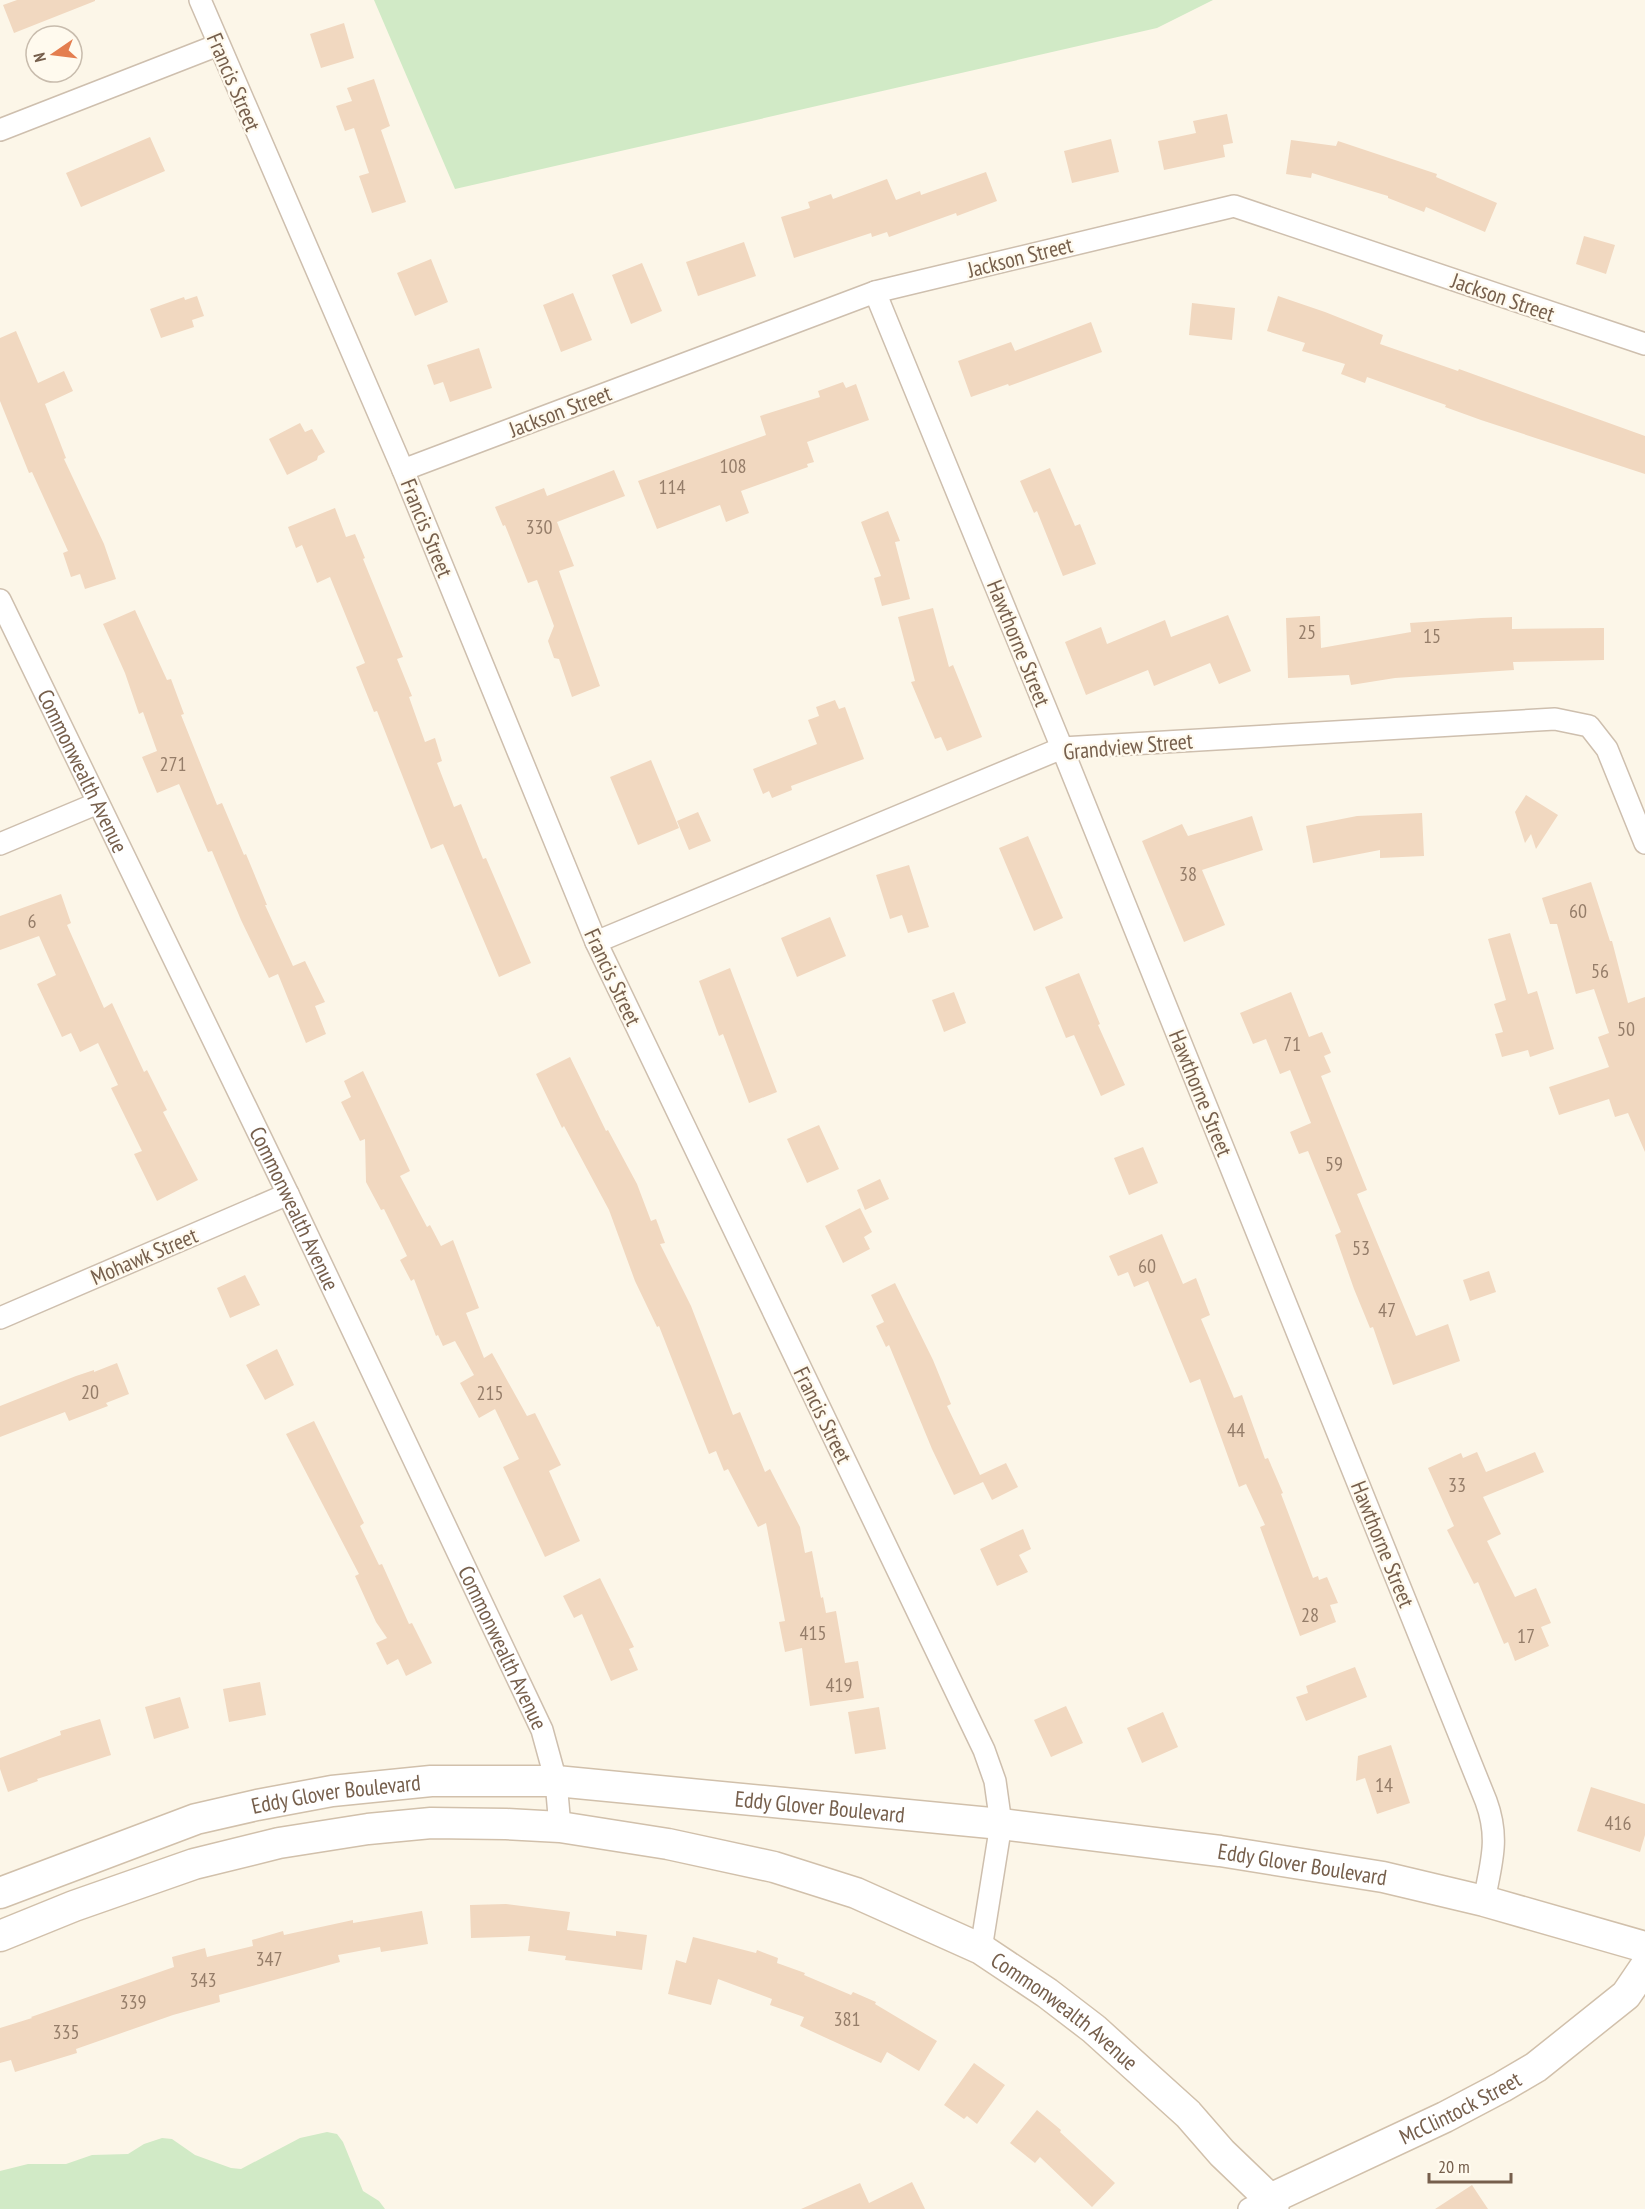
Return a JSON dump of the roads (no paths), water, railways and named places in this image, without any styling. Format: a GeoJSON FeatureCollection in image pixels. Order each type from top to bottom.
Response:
{"type":"FeatureCollection","features":[{"type":"Feature","properties":{"kind":"street","name":"Francis Street"},"geometry":{"type":"LineString","coordinates":[[200,0],[404,470],[596,942],[984,1750],[995,1781],[1001,1824],[981,1949]]}},
{"type":"Feature","properties":{"kind":"street"},"geometry":{"type":"LineString","coordinates":[[0,130],[218,45]]}},
{"type":"Feature","properties":{"kind":"street","name":"Jackson Street"},"geometry":{"type":"LineString","coordinates":[[404,470],[875,292],[1234,206],[1645,344]]}},
{"type":"Feature","properties":{"kind":"street","name":"Hawthorne Street"},"geometry":{"type":"LineString","coordinates":[[875,292],[1062,748],[1486,1801],[1495,1834],[1484,1901]]}},
{"type":"Feature","properties":{"kind":"street","name":"Commonwealth Avenue"},"geometry":{"type":"LineString","coordinates":[[0,600],[288,1194],[542,1730],[556,1781],[560,1827]]}},
{"type":"Feature","properties":{"kind":"street","name":"Grandview Street"},"geometry":{"type":"LineString","coordinates":[[596,942],[1062,748],[1555,719],[1590,726],[1607,749],[1645,843]]}},
{"type":"Feature","properties":{"kind":"street"},"geometry":{"type":"LineString","coordinates":[[0,844],[98,803]]}},
{"type":"Feature","properties":{"kind":"street","name":"Mohawk Street"},"geometry":{"type":"LineString","coordinates":[[0,1318],[288,1194]]}},
{"type":"Feature","properties":{"kind":"street","name":"Eddy Glover Boulevard"},"geometry":{"type":"LineString","coordinates":[[0,1893],[196,1819],[257,1805],[332,1791],[431,1781],[556,1781],[1001,1824],[1231,1852],[1383,1877],[1484,1901],[1645,1947]]}},
{"type":"Feature","properties":{"kind":"street","name":"Eddy Glover Boulevard"},"geometry":{"type":"LineString","coordinates":[[0,1936],[195,1864],[279,1842],[368,1829],[431,1823],[560,1827],[668,1844],[774,1867],[807,1878]]}},
{"type":"Feature","properties":{"kind":"street"},"geometry":{"type":"LineString","coordinates":[[100,1854],[114,1892]]}},
{"type":"Feature","properties":{"kind":"street","name":"Commonwealth Avenue"},"geometry":{"type":"LineString","coordinates":[[807,1878],[856,1893],[981,1949],[1047,1993],[1094,2029],[1146,2075],[1266,2206]]}},
{"type":"Feature","properties":{"kind":"street","name":"McClintock Street"},"geometry":{"type":"LineString","coordinates":[[1266,2206],[1445,2117],[1502,2087],[1544,2061],[1635,1999],[1645,1967]]}}]}
